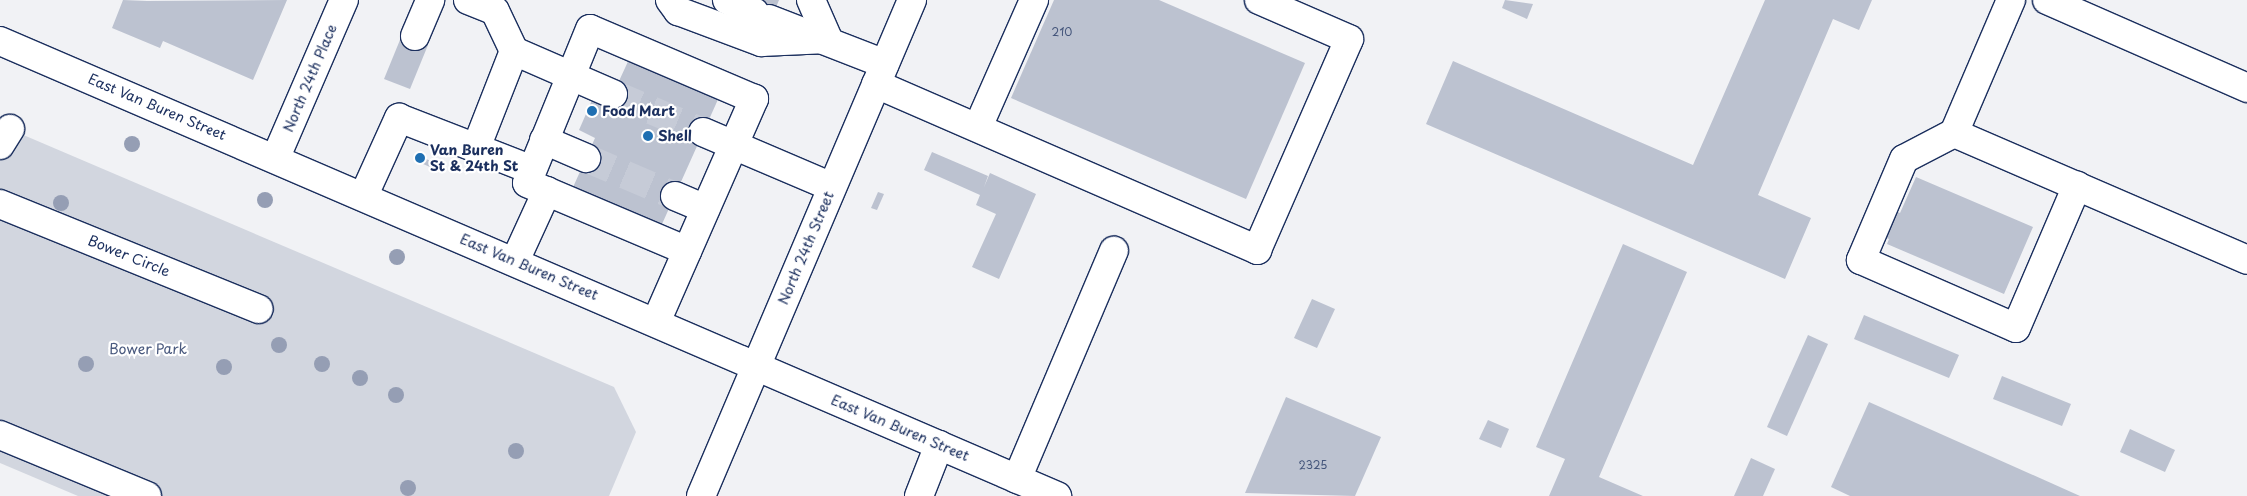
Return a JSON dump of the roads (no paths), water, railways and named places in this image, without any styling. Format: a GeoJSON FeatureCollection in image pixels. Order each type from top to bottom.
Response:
{"type":"FeatureCollection","features":[{"type":"Feature","properties":{"kind":"main road","name":"North 24th Place"},"geometry":{"type":"LineString","coordinates":[[276,157],[344,0]]}},
{"type":"Feature","properties":{"kind":"main road"},"geometry":{"type":"LineString","coordinates":[[415,36],[430,0]]}},
{"type":"Feature","properties":{"kind":"main road"},"geometry":{"type":"LineString","coordinates":[[468,0],[495,11],[514,50],[613,94]]}},
{"type":"Feature","properties":{"kind":"main road"},"geometry":{"type":"LineString","coordinates":[[670,0],[678,11],[761,42],[828,39]]}},
{"type":"Feature","properties":{"kind":"main road"},"geometry":{"type":"LineString","coordinates":[[727,0],[761,16],[828,39],[880,74],[978,127],[1257,250],[1349,39],[1259,0]]}},
{"type":"Feature","properties":{"kind":"main road"},"geometry":{"type":"LineString","coordinates":[[811,0],[828,39]]}},
{"type":"Feature","properties":{"kind":"main road","name":"North 24th Street"},"geometry":{"type":"LineString","coordinates":[[701,496],[912,0]]}},
{"type":"Feature","properties":{"kind":"main road"},"geometry":{"type":"LineString","coordinates":[[978,127],[1034,0]]}},
{"type":"Feature","properties":{"kind":"main road"},"geometry":{"type":"LineString","coordinates":[[2012,0],[1954,132],[1904,159],[1861,260],[2016,328],[2077,186]]}},
{"type":"Feature","properties":{"kind":"main road"},"geometry":{"type":"LineString","coordinates":[[2046,0],[2247,88]]}},
{"type":"Feature","properties":{"kind":"main road"},"geometry":{"type":"LineString","coordinates":[[515,261],[540,180],[544,140],[590,29],[754,99],[656,322]]}},
{"type":"Feature","properties":{"kind":"main road","name":"East Van Buren Street"},"geometry":{"type":"LineString","coordinates":[[0,41],[276,157],[1057,496]]}},
{"type":"Feature","properties":{"kind":"main road"},"geometry":{"type":"LineString","coordinates":[[476,148],[514,50]]}},
{"type":"Feature","properties":{"kind":"main road"},"geometry":{"type":"LineString","coordinates":[[364,195],[399,118],[476,148],[687,251]]}},
{"type":"Feature","properties":{"kind":"main road"},"geometry":{"type":"LineString","coordinates":[[703,132],[832,187]]}},
{"type":"Feature","properties":{"kind":"main road"},"geometry":{"type":"LineString","coordinates":[[1954,132],[2247,260]]}},
{"type":"Feature","properties":{"kind":"main road"},"geometry":{"type":"LineString","coordinates":[[544,140],[586,158]]}},
{"type":"Feature","properties":{"kind":"main road"},"geometry":{"type":"LineString","coordinates":[[675,196],[705,209]]}},
{"type":"Feature","properties":{"kind":"main road","name":"Bower Circle"},"geometry":{"type":"LineString","coordinates":[[0,204],[258,309]]}},
{"type":"Feature","properties":{"kind":"main road"},"geometry":{"type":"LineString","coordinates":[[1017,479],[1114,251]]}},
{"type":"Feature","properties":{"kind":"main road"},"geometry":{"type":"LineString","coordinates":[[0,435],[147,496]]}},
{"type":"Feature","properties":{"kind":"main road"},"geometry":{"type":"LineString","coordinates":[[920,496],[939,445]]}},
{"type":"Feature","properties":{"kind":"tunnel"},"geometry":{"type":"LineString","coordinates":[[613,94],[703,132]]}},
{"type":"Feature","properties":{"kind":"tunnel"},"geometry":{"type":"LineString","coordinates":[[586,158],[675,196]]}},
{"type":"Feature","properties":{"kind":"place","name":"Food Mart"},"geometry":{"type":"Point","coordinates":[592,111]}},
{"type":"Feature","properties":{"kind":"place","name":"Shell"},"geometry":{"type":"Point","coordinates":[648,136]}},
{"type":"Feature","properties":{"kind":"place","name":"Van Buren St & 24th St"},"geometry":{"type":"Point","coordinates":[420,158]}},
{"type":"Feature","properties":{"kind":"park label","name":"Bower Park"},"geometry":{"type":"Point","coordinates":[148,349]}}]}
